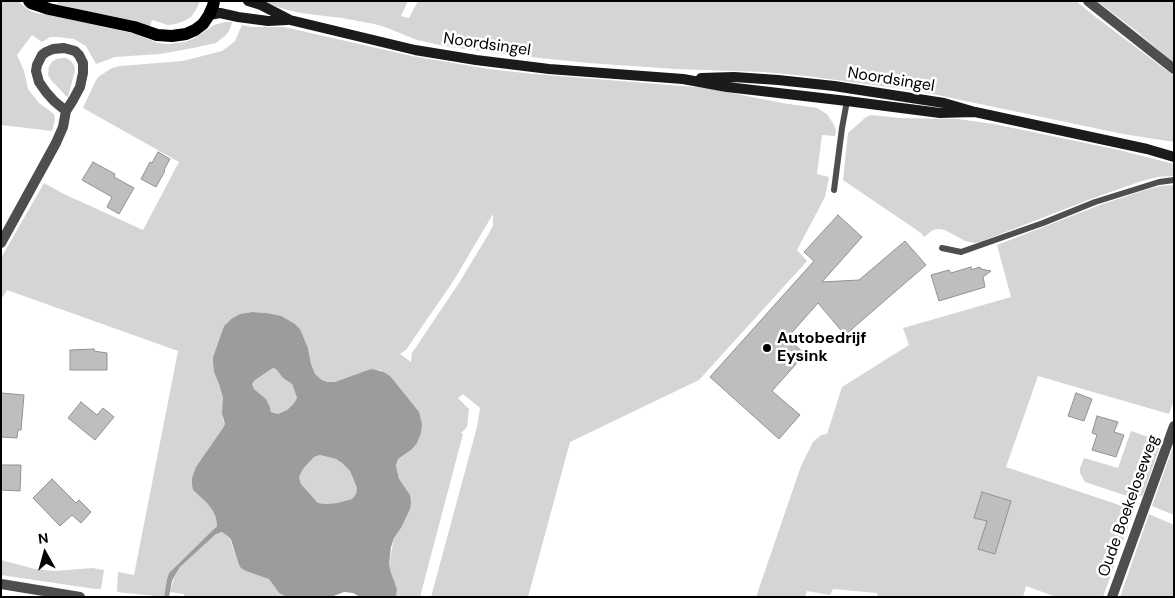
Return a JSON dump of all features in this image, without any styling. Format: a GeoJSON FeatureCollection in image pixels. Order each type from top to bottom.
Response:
{"type":"FeatureCollection","features":[{"type":"Feature","properties":{"kind":"main road"},"geometry":{"type":"LineString","coordinates":[[28,1],[49,10],[134,27],[156,35],[172,36],[186,34],[195,30],[209,15],[214,1]]}},
{"type":"Feature","properties":{"kind":"main road","name":"Noordsingel"},"geometry":{"type":"LineString","coordinates":[[248,1],[261,5],[290,20],[415,50],[476,60],[682,79],[726,87],[940,113],[975,112]]}},
{"type":"Feature","properties":{"kind":"main road","name":"Noordsingel"},"geometry":{"type":"LineString","coordinates":[[209,15],[220,13],[268,21],[290,20]]}},
{"type":"Feature","properties":{"kind":"main road","name":"Noordsingel"},"geometry":{"type":"LineString","coordinates":[[682,79],[734,77],[834,86],[944,103],[975,112],[1148,149],[1174,157]]}},
{"type":"Feature","properties":{"kind":"main road","name":"Noordsingel"},"geometry":{"type":"LineString","coordinates":[[1148,149],[1174,151]]}},
{"type":"Feature","properties":{"kind":"street"},"geometry":{"type":"LineString","coordinates":[[1088,1],[1174,69]]}},
{"type":"Feature","properties":{"kind":"street"},"geometry":{"type":"LineString","coordinates":[[1,243],[56,143],[63,127],[66,111],[80,87],[83,63],[80,56],[75,51],[64,48],[53,49],[42,55],[37,65],[38,82],[54,101],[66,111]]}},
{"type":"Feature","properties":{"kind":"street","name":"Oude Boekeloseweg"},"geometry":{"type":"LineString","coordinates":[[1112,597],[1174,426]]}},
{"type":"Feature","properties":{"kind":"street"},"geometry":{"type":"LineString","coordinates":[[1,584],[80,597]]}},
{"type":"Feature","properties":{"kind":"lane"},"geometry":{"type":"LineString","coordinates":[[834,190],[846,101]]}},
{"type":"Feature","properties":{"kind":"lane"},"geometry":{"type":"LineString","coordinates":[[942,248],[962,252],[1104,199],[1151,184],[1174,180]]}},
{"type":"Feature","properties":{"kind":"shaded area"},"geometry":{"type":"Polygon","coordinates":[[[1,1],[18,1],[30,11],[40,14],[135,34],[158,43],[167,44],[193,39],[214,25],[225,22],[232,23],[225,36],[216,43],[160,54],[115,57],[96,64],[86,46],[74,39],[50,37],[42,42],[32,35],[17,55],[24,71],[28,89],[39,103],[54,114],[55,120],[52,131],[1,125],[1,1]]]}},
{"type":"Feature","properties":{"kind":"shaded area"},"geometry":{"type":"Polygon","coordinates":[[[58,1],[200,1],[191,17],[184,21],[168,25],[152,20],[150,27],[57,4],[58,1]]]}},
{"type":"Feature","properties":{"kind":"shaded area"},"geometry":{"type":"Polygon","coordinates":[[[260,1],[408,1],[401,16],[409,18],[418,1],[1076,1],[1174,76],[1174,142],[1123,134],[918,91],[806,76],[588,63],[444,46],[417,40],[374,24],[300,13],[260,1]]]}},
{"type":"Feature","properties":{"kind":"shaded area"},"geometry":{"type":"Polygon","coordinates":[[[1097,1],[1174,1],[1174,63],[1135,30],[1097,1]]]}},
{"type":"Feature","properties":{"kind":"shaded area"},"geometry":{"type":"Polygon","coordinates":[[[242,25],[251,27],[284,27],[412,56],[489,69],[707,88],[817,108],[827,114],[834,125],[835,136],[822,135],[817,174],[829,177],[825,197],[797,250],[807,261],[699,380],[570,442],[528,597],[431,597],[477,427],[480,408],[463,394],[458,398],[469,409],[467,427],[461,433],[463,434],[420,597],[396,597],[397,590],[389,564],[394,538],[401,528],[399,479],[396,467],[398,459],[411,450],[390,376],[379,370],[365,371],[335,382],[322,380],[315,374],[308,348],[300,329],[295,324],[266,313],[252,312],[240,314],[224,326],[213,357],[214,372],[223,398],[223,419],[225,424],[193,490],[213,511],[217,526],[169,573],[164,597],[117,592],[118,572],[134,575],[178,351],[7,290],[1,300],[1,258],[44,183],[143,230],[179,162],[83,108],[94,84],[98,77],[112,68],[183,61],[222,51],[235,41],[242,25]],[[493,214],[454,280],[406,350],[400,354],[411,362],[412,353],[459,283],[493,226],[493,214]]]}},
{"type":"Feature","properties":{"kind":"shaded area"},"geometry":{"type":"Polygon","coordinates":[[[61,58],[71,61],[75,70],[68,97],[48,75],[49,66],[52,62],[61,58]]]}},
{"type":"Feature","properties":{"kind":"shaded area"},"geometry":{"type":"Polygon","coordinates":[[[871,115],[900,118],[958,119],[994,124],[1119,150],[1174,164],[1174,176],[1142,181],[980,242],[965,241],[945,230],[939,229],[933,230],[924,237],[921,233],[843,180],[848,133],[866,117],[871,115]]]}},
{"type":"Feature","properties":{"kind":"shaded area"},"geometry":{"type":"Polygon","coordinates":[[[1174,185],[1174,400],[1169,414],[1038,376],[1006,467],[1134,510],[1103,597],[1056,597],[1026,586],[1023,597],[877,597],[877,593],[833,589],[830,595],[807,591],[805,597],[756,597],[801,466],[813,442],[821,435],[827,434],[842,387],[909,345],[903,328],[1011,297],[997,245],[1100,205],[1145,190],[1174,185]]]}},
{"type":"Feature","properties":{"kind":"shaded area"},"geometry":{"type":"Polygon","coordinates":[[[252,312],[266,313],[281,316],[295,324],[300,329],[308,348],[315,374],[322,380],[335,382],[372,369],[384,372],[390,376],[419,412],[422,424],[417,443],[398,459],[396,466],[399,479],[410,495],[411,502],[410,509],[391,547],[389,564],[397,590],[396,597],[360,597],[353,593],[344,592],[331,597],[287,597],[279,593],[269,579],[241,568],[231,540],[222,532],[216,534],[180,567],[172,581],[169,597],[164,597],[169,573],[217,526],[213,511],[193,490],[192,478],[196,467],[225,424],[222,413],[223,398],[214,372],[213,357],[224,326],[240,314],[252,312]],[[273,368],[252,384],[254,389],[266,399],[271,412],[278,414],[287,410],[297,398],[292,384],[273,368]],[[320,455],[314,457],[303,469],[299,477],[301,484],[318,503],[337,503],[352,499],[356,494],[357,488],[350,471],[336,459],[320,455]]]}},
{"type":"Feature","properties":{"kind":"shaded area"},"geometry":{"type":"Polygon","coordinates":[[[273,368],[292,384],[297,398],[287,410],[278,414],[271,412],[266,399],[254,389],[252,384],[273,368]]]}},
{"type":"Feature","properties":{"kind":"shaded area"},"geometry":{"type":"Polygon","coordinates":[[[1131,431],[1161,443],[1143,495],[1133,498],[1085,482],[1080,473],[1084,458],[1118,468],[1131,431]]]}},
{"type":"Feature","properties":{"kind":"shaded area"},"geometry":{"type":"Polygon","coordinates":[[[1174,444],[1174,515],[1152,506],[1174,444]]]}},
{"type":"Feature","properties":{"kind":"shaded area"},"geometry":{"type":"Polygon","coordinates":[[[320,455],[336,459],[350,471],[357,488],[356,494],[352,499],[337,503],[318,503],[301,484],[299,477],[303,469],[314,457],[320,455]]]}},
{"type":"Feature","properties":{"kind":"shaded area"},"geometry":{"type":"Polygon","coordinates":[[[1149,514],[1174,525],[1174,597],[1120,597],[1149,514]]]}},
{"type":"Feature","properties":{"kind":"shaded area"},"geometry":{"type":"Polygon","coordinates":[[[219,532],[225,533],[229,537],[239,565],[269,579],[279,593],[287,597],[184,597],[184,594],[170,592],[175,575],[180,567],[219,532]]]}},
{"type":"Feature","properties":{"kind":"shaded area"},"geometry":{"type":"Polygon","coordinates":[[[1,560],[35,569],[55,571],[92,568],[104,570],[101,589],[1,575],[1,560]]]}},
{"type":"Feature","properties":{"kind":"building"},"geometry":{"type":"Polygon","coordinates":[[[158,152],[170,159],[156,187],[141,179],[158,152]]]}},
{"type":"Feature","properties":{"kind":"building"},"geometry":{"type":"Polygon","coordinates":[[[93,162],[115,174],[114,177],[134,188],[119,214],[107,207],[112,197],[82,180],[93,162]]]}},
{"type":"Feature","properties":{"kind":"building"},"geometry":{"type":"Polygon","coordinates":[[[838,215],[862,237],[822,282],[859,280],[905,241],[926,265],[845,335],[818,303],[787,338],[805,354],[772,391],[800,415],[779,439],[710,377],[814,261],[804,252],[838,215]]]}},
{"type":"Feature","properties":{"kind":"building"},"geometry":{"type":"Polygon","coordinates":[[[971,267],[971,270],[980,267],[981,269],[991,271],[983,277],[985,287],[939,301],[931,275],[949,270],[951,273],[971,267]]]}},
{"type":"Feature","properties":{"kind":"building"},"geometry":{"type":"Polygon","coordinates":[[[94,349],[94,351],[107,353],[107,370],[70,370],[70,350],[94,349]]]}},
{"type":"Feature","properties":{"kind":"building"},"geometry":{"type":"Polygon","coordinates":[[[1,393],[24,395],[21,430],[18,430],[17,438],[1,437],[1,393]]]}},
{"type":"Feature","properties":{"kind":"building"},"geometry":{"type":"Polygon","coordinates":[[[1076,393],[1092,399],[1084,421],[1068,416],[1076,393]]]}},
{"type":"Feature","properties":{"kind":"building"},"geometry":{"type":"Polygon","coordinates":[[[81,402],[97,415],[103,408],[114,417],[95,440],[68,418],[81,402]]]}},
{"type":"Feature","properties":{"kind":"building"},"geometry":{"type":"Polygon","coordinates":[[[1097,416],[1118,422],[1114,432],[1124,435],[1116,457],[1092,450],[1097,435],[1092,433],[1097,416]]]}},
{"type":"Feature","properties":{"kind":"building"},"geometry":{"type":"Polygon","coordinates":[[[1,465],[21,465],[20,491],[1,490],[1,465]]]}},
{"type":"Feature","properties":{"kind":"building"},"geometry":{"type":"Polygon","coordinates":[[[52,479],[76,503],[79,500],[91,512],[81,523],[72,515],[60,526],[33,498],[52,479]]]}},
{"type":"Feature","properties":{"kind":"building"},"geometry":{"type":"Polygon","coordinates":[[[982,492],[1011,501],[995,554],[978,549],[987,521],[974,518],[982,492]]]}},
{"type":"Feature","properties":{"kind":"place","name":"Autobedrijf Eysink"},"geometry":{"type":"Point","coordinates":[767,348]}}]}
